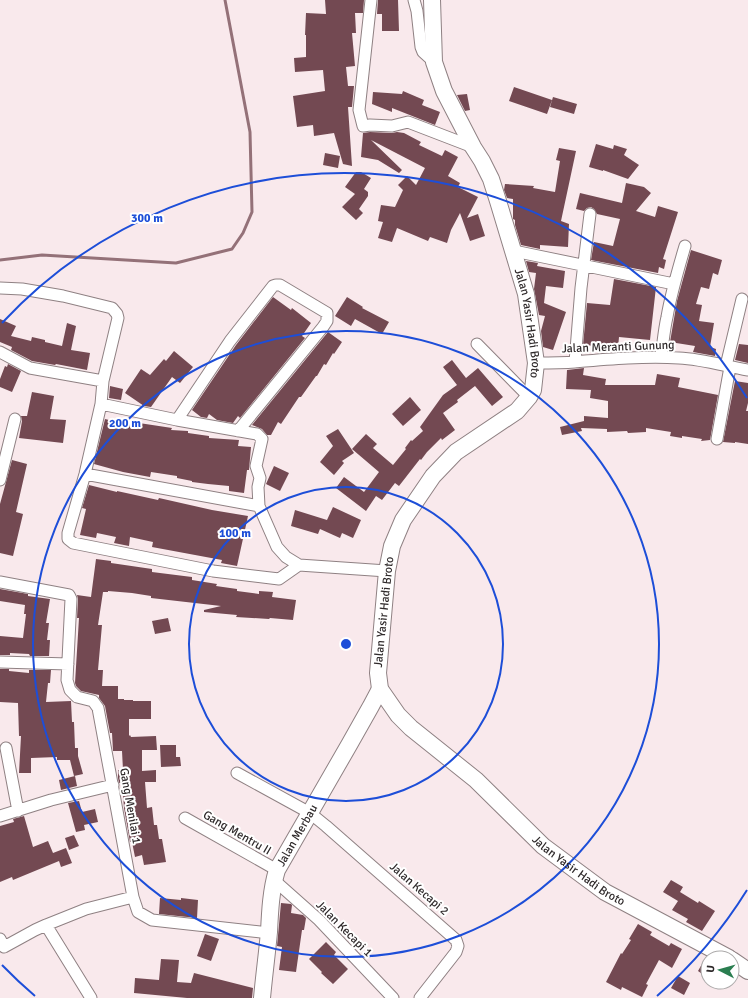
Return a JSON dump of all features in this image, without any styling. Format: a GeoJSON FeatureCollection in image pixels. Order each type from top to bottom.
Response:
{"type":"FeatureCollection","features":[{"type":"Feature","properties":{"kind":"street"},"geometry":{"type":"LineString","coordinates":[[371,0],[360,110],[362,126],[392,126],[408,122],[473,147]]}},
{"type":"Feature","properties":{"kind":"street"},"geometry":{"type":"LineString","coordinates":[[414,0],[420,29],[420,46],[423,52],[434,62]]}},
{"type":"Feature","properties":{"kind":"street","name":"Jalan Yasir Hadi Broto"},"geometry":{"type":"LineString","coordinates":[[432,0],[434,62],[444,91],[491,179],[526,294],[536,363],[533,390],[530,397],[517,411],[456,452],[433,476],[403,520],[392,546],[387,571],[378,673],[380,688],[398,715],[411,728],[476,780],[543,846],[605,892],[714,950]]}},
{"type":"Feature","properties":{"kind":"street"},"geometry":{"type":"LineString","coordinates":[[574,362],[590,214]]}},
{"type":"Feature","properties":{"kind":"street"},"geometry":{"type":"LineString","coordinates":[[661,358],[667,316],[685,246]]}},
{"type":"Feature","properties":{"kind":"street"},"geometry":{"type":"LineString","coordinates":[[514,251],[674,284]]}},
{"type":"Feature","properties":{"kind":"street"},"geometry":{"type":"LineString","coordinates":[[177,420],[230,341],[273,286],[280,285],[327,313],[327,321],[238,431]]}},
{"type":"Feature","properties":{"kind":"street"},"geometry":{"type":"LineString","coordinates":[[0,288],[22,289],[63,296],[112,308],[117,314],[118,318],[103,381],[101,404],[85,474],[68,533],[68,539],[73,543],[213,571],[278,579],[299,566]]}},
{"type":"Feature","properties":{"kind":"street"},"geometry":{"type":"LineString","coordinates":[[717,439],[728,366],[742,299]]}},
{"type":"Feature","properties":{"kind":"street"},"geometry":{"type":"LineString","coordinates":[[477,344],[530,397]]}},
{"type":"Feature","properties":{"kind":"street"},"geometry":{"type":"LineString","coordinates":[[0,352],[30,368],[103,381]]}},
{"type":"Feature","properties":{"kind":"street","name":"Jalan Meranti Gunung"},"geometry":{"type":"LineString","coordinates":[[536,363],[574,362],[622,358],[680,358],[748,370]]}},
{"type":"Feature","properties":{"kind":"street"},"geometry":{"type":"LineString","coordinates":[[101,404],[177,420],[257,434],[262,440],[256,466],[260,478],[258,487],[260,506],[278,547],[286,557],[299,566],[387,571]]}},
{"type":"Feature","properties":{"kind":"street"},"geometry":{"type":"LineString","coordinates":[[0,480],[16,419]]}},
{"type":"Feature","properties":{"kind":"street"},"geometry":{"type":"LineString","coordinates":[[85,474],[260,506]]}},
{"type":"Feature","properties":{"kind":"street","name":"Gang Menilai 1"},"geometry":{"type":"LineString","coordinates":[[0,582],[69,595],[71,599],[67,680],[70,690],[76,697],[93,701],[98,708],[133,897],[138,912],[152,920],[269,933]]}},
{"type":"Feature","properties":{"kind":"street"},"geometry":{"type":"LineString","coordinates":[[0,662],[68,664]]}},
{"type":"Feature","properties":{"kind":"street","name":"Jalan Merbau"},"geometry":{"type":"LineString","coordinates":[[262,998],[275,875],[380,688]]}},
{"type":"Feature","properties":{"kind":"street"},"geometry":{"type":"LineString","coordinates":[[6,748],[18,811]]}},
{"type":"Feature","properties":{"kind":"street","name":"Jalan Kecapi 2"},"geometry":{"type":"LineString","coordinates":[[237,773],[310,813],[332,830],[456,940],[458,946],[456,952],[420,998]]}},
{"type":"Feature","properties":{"kind":"street"},"geometry":{"type":"LineString","coordinates":[[0,816],[51,800],[113,785]]}},
{"type":"Feature","properties":{"kind":"street","name":"Gang Mentru II"},"geometry":{"type":"LineString","coordinates":[[185,818],[275,875]]}},
{"type":"Feature","properties":{"kind":"street","name":"Jalan Kecapi 1"},"geometry":{"type":"LineString","coordinates":[[275,875],[393,998]]}},
{"type":"Feature","properties":{"kind":"street"},"geometry":{"type":"LineString","coordinates":[[1,945],[86,909],[133,897]]}},
{"type":"Feature","properties":{"kind":"street"},"geometry":{"type":"LineString","coordinates":[[46,925],[91,998]]}},
{"type":"Feature","properties":{"kind":"building"},"geometry":{"type":"Polygon","coordinates":[[[325,0],[364,0],[363,13],[355,13],[356,33],[352,33],[355,66],[346,67],[348,86],[354,86],[352,107],[348,107],[352,166],[343,164],[334,133],[314,136],[313,125],[297,127],[293,96],[325,91],[323,70],[295,72],[294,58],[306,57],[306,13],[326,14],[325,0]]]}},
{"type":"Feature","properties":{"kind":"building"},"geometry":{"type":"Polygon","coordinates":[[[378,0],[398,0],[399,31],[382,31],[382,14],[377,14],[378,0]]]}},
{"type":"Feature","properties":{"kind":"building"},"geometry":{"type":"Polygon","coordinates":[[[514,87],[552,100],[547,114],[509,101],[514,87]]]}},
{"type":"Feature","properties":{"kind":"building"},"geometry":{"type":"Polygon","coordinates":[[[403,91],[424,100],[422,105],[440,112],[435,125],[392,108],[392,112],[372,104],[373,92],[402,94],[403,91]]]}},
{"type":"Feature","properties":{"kind":"building"},"geometry":{"type":"Polygon","coordinates":[[[467,94],[470,110],[465,111],[457,95],[467,94]]]}},
{"type":"Feature","properties":{"kind":"building"},"geometry":{"type":"Polygon","coordinates":[[[553,97],[577,104],[574,114],[550,107],[553,97]]]}},
{"type":"Feature","properties":{"kind":"building"},"geometry":{"type":"Polygon","coordinates":[[[363,133],[404,133],[421,142],[419,145],[442,156],[445,150],[458,157],[448,176],[460,183],[458,187],[478,197],[467,218],[478,214],[485,236],[470,241],[460,213],[451,230],[447,243],[430,237],[428,241],[397,228],[392,242],[378,238],[383,222],[378,221],[381,205],[395,207],[403,190],[398,185],[407,176],[416,185],[425,168],[371,140],[402,170],[399,173],[378,160],[361,157],[363,133]]]}},
{"type":"Feature","properties":{"kind":"building"},"geometry":{"type":"Polygon","coordinates":[[[596,144],[613,149],[614,145],[627,149],[624,155],[639,165],[628,179],[603,170],[589,167],[596,144]]]}},
{"type":"Feature","properties":{"kind":"building"},"geometry":{"type":"Polygon","coordinates":[[[559,148],[576,151],[561,221],[569,224],[568,247],[540,245],[540,249],[521,245],[515,220],[513,219],[513,199],[507,198],[504,190],[505,184],[534,186],[533,188],[555,192],[560,161],[556,160],[559,148]]]}},
{"type":"Feature","properties":{"kind":"building"},"geometry":{"type":"Polygon","coordinates":[[[325,153],[340,156],[338,168],[323,165],[325,153]]]}},
{"type":"Feature","properties":{"kind":"building"},"geometry":{"type":"Polygon","coordinates":[[[356,172],[361,172],[371,178],[364,189],[368,192],[368,196],[359,209],[363,213],[356,220],[342,207],[355,194],[345,187],[356,172]]]}},
{"type":"Feature","properties":{"kind":"building"},"geometry":{"type":"Polygon","coordinates":[[[626,183],[644,187],[651,193],[636,211],[655,217],[658,206],[678,212],[663,259],[666,260],[664,269],[659,267],[658,273],[591,260],[594,242],[613,246],[620,219],[597,214],[591,207],[584,211],[576,209],[580,193],[622,203],[626,183]]]}},
{"type":"Feature","properties":{"kind":"building"},"geometry":{"type":"Polygon","coordinates":[[[691,250],[722,260],[718,275],[713,273],[709,289],[701,287],[696,304],[702,305],[699,321],[714,323],[710,347],[716,349],[715,356],[693,352],[695,346],[670,342],[677,301],[691,250]]]}},
{"type":"Feature","properties":{"kind":"building"},"geometry":{"type":"Polygon","coordinates":[[[526,261],[538,263],[537,266],[565,271],[563,288],[546,286],[544,303],[566,312],[553,350],[543,347],[541,331],[545,316],[539,315],[534,289],[536,273],[529,272],[526,261]]]}},
{"type":"Feature","properties":{"kind":"building"},"geometry":{"type":"Polygon","coordinates":[[[614,279],[656,287],[650,340],[619,337],[618,348],[583,345],[587,303],[610,305],[614,279]]]}},
{"type":"Feature","properties":{"kind":"building"},"geometry":{"type":"Polygon","coordinates":[[[273,297],[291,310],[292,308],[311,323],[302,336],[305,338],[240,418],[238,416],[233,423],[217,420],[209,414],[207,418],[201,417],[192,410],[236,345],[273,297]]]}},
{"type":"Feature","properties":{"kind":"building"},"geometry":{"type":"Polygon","coordinates":[[[347,297],[363,307],[362,308],[389,322],[382,334],[355,319],[351,326],[335,316],[347,297]]]}},
{"type":"Feature","properties":{"kind":"building"},"geometry":{"type":"Polygon","coordinates":[[[0,319],[16,326],[11,336],[31,341],[32,337],[62,346],[67,323],[76,326],[71,350],[90,353],[87,370],[32,361],[11,350],[12,347],[0,342],[0,319]]]}},
{"type":"Feature","properties":{"kind":"building"},"geometry":{"type":"Polygon","coordinates":[[[328,332],[342,342],[326,365],[324,364],[301,397],[299,397],[281,424],[278,422],[271,435],[267,435],[262,429],[252,425],[328,332]]]}},
{"type":"Feature","properties":{"kind":"building"},"geometry":{"type":"Polygon","coordinates":[[[739,344],[748,345],[748,363],[735,360],[739,344]]]}},
{"type":"Feature","properties":{"kind":"building"},"geometry":{"type":"Polygon","coordinates":[[[174,351],[193,367],[180,383],[172,377],[151,407],[144,406],[125,393],[141,369],[150,375],[164,359],[166,361],[174,351]]]}},
{"type":"Feature","properties":{"kind":"building"},"geometry":{"type":"Polygon","coordinates":[[[452,360],[466,378],[478,368],[503,397],[492,406],[475,386],[457,400],[458,402],[443,413],[455,430],[442,440],[441,438],[421,460],[420,459],[399,486],[395,483],[382,500],[376,496],[366,511],[336,488],[344,477],[364,492],[379,472],[352,449],[366,434],[377,444],[373,448],[393,465],[406,449],[405,448],[411,440],[412,441],[423,431],[420,427],[443,395],[457,385],[443,367],[452,360]]]}},
{"type":"Feature","properties":{"kind":"building"},"geometry":{"type":"Polygon","coordinates":[[[8,364],[21,371],[12,392],[0,387],[0,379],[5,366],[7,367],[8,364]]]}},
{"type":"Feature","properties":{"kind":"building"},"geometry":{"type":"Polygon","coordinates":[[[584,368],[583,375],[606,379],[605,385],[655,385],[657,374],[680,378],[678,387],[718,395],[710,440],[701,441],[702,439],[670,436],[671,432],[646,428],[646,432],[628,433],[627,431],[607,432],[607,429],[581,428],[582,431],[562,435],[560,427],[584,421],[584,416],[608,418],[608,401],[590,398],[591,390],[566,389],[567,370],[584,368]]]}},
{"type":"Feature","properties":{"kind":"building"},"geometry":{"type":"Polygon","coordinates":[[[735,381],[748,383],[748,403],[746,411],[748,411],[748,444],[723,442],[735,381]]]}},
{"type":"Feature","properties":{"kind":"building"},"geometry":{"type":"Polygon","coordinates":[[[110,386],[123,389],[121,400],[109,398],[110,386]]]}},
{"type":"Feature","properties":{"kind":"building"},"geometry":{"type":"Polygon","coordinates":[[[32,392],[54,396],[50,419],[66,420],[63,443],[19,438],[22,421],[21,416],[27,416],[32,392]]]}},
{"type":"Feature","properties":{"kind":"building"},"geometry":{"type":"Polygon","coordinates":[[[410,397],[421,410],[403,426],[392,414],[410,397]]]}},
{"type":"Feature","properties":{"kind":"building"},"geometry":{"type":"Polygon","coordinates":[[[105,419],[113,421],[112,423],[129,426],[129,423],[138,425],[139,423],[172,428],[171,430],[188,431],[188,433],[209,436],[209,438],[239,440],[238,446],[251,447],[249,470],[247,470],[244,493],[229,491],[229,486],[192,482],[177,478],[177,476],[151,472],[150,477],[123,472],[94,464],[105,419]]]}},
{"type":"Feature","properties":{"kind":"building"},"geometry":{"type":"Polygon","coordinates":[[[338,429],[354,453],[342,461],[344,463],[334,475],[320,462],[333,446],[326,436],[338,429]]]}},
{"type":"Feature","properties":{"kind":"building"},"geometry":{"type":"Polygon","coordinates":[[[12,460],[27,464],[16,512],[23,514],[13,556],[0,553],[0,504],[12,460]]]}},
{"type":"Feature","properties":{"kind":"building"},"geometry":{"type":"Polygon","coordinates":[[[274,466],[289,473],[280,491],[266,484],[274,466]]]}},
{"type":"Feature","properties":{"kind":"building"},"geometry":{"type":"Polygon","coordinates":[[[89,485],[158,500],[159,498],[212,510],[248,516],[237,566],[221,563],[222,560],[152,547],[153,542],[130,537],[129,546],[114,543],[116,537],[97,533],[96,538],[80,535],[86,509],[82,508],[89,485]]]}},
{"type":"Feature","properties":{"kind":"building"},"geometry":{"type":"Polygon","coordinates":[[[333,507],[361,520],[353,538],[342,533],[340,538],[320,529],[318,534],[291,526],[295,510],[327,520],[333,507]]]}},
{"type":"Feature","properties":{"kind":"building"},"geometry":{"type":"Polygon","coordinates":[[[96,559],[111,561],[111,563],[152,569],[152,572],[192,577],[192,580],[217,584],[216,586],[237,589],[237,591],[259,594],[259,591],[273,592],[272,597],[296,600],[293,620],[236,617],[237,615],[204,612],[204,610],[221,606],[151,598],[151,596],[132,593],[103,592],[98,625],[102,625],[98,670],[103,670],[102,686],[118,686],[118,699],[151,701],[151,719],[129,719],[129,736],[156,736],[157,750],[142,750],[142,771],[156,770],[156,782],[145,782],[147,808],[152,807],[154,825],[157,825],[159,839],[162,839],[166,862],[144,865],[142,855],[135,857],[132,842],[130,842],[124,808],[122,782],[119,783],[118,778],[118,770],[123,770],[122,751],[113,751],[112,733],[110,733],[105,706],[99,698],[99,695],[81,691],[75,683],[79,618],[77,618],[77,595],[91,597],[96,559]]]}},
{"type":"Feature","properties":{"kind":"building"},"geometry":{"type":"Polygon","coordinates":[[[0,589],[28,594],[28,596],[50,599],[46,623],[49,623],[47,640],[50,640],[49,656],[30,656],[29,654],[10,653],[10,655],[0,655],[0,636],[23,638],[26,614],[24,614],[25,605],[0,601],[0,589]]]}},
{"type":"Feature","properties":{"kind":"building"},"geometry":{"type":"Polygon","coordinates":[[[168,618],[171,631],[155,634],[152,621],[168,618]]]}},
{"type":"Feature","properties":{"kind":"building"},"geometry":{"type":"Polygon","coordinates":[[[0,669],[9,669],[9,671],[29,673],[29,670],[51,670],[46,702],[71,701],[72,722],[74,722],[75,748],[78,748],[78,756],[83,774],[74,776],[70,760],[57,760],[57,757],[31,758],[31,773],[19,773],[21,736],[19,736],[18,703],[0,702],[0,669]]]}},
{"type":"Feature","properties":{"kind":"building"},"geometry":{"type":"Polygon","coordinates":[[[160,745],[176,745],[176,757],[180,757],[181,766],[161,767],[160,745]]]}},
{"type":"Feature","properties":{"kind":"building"},"geometry":{"type":"Polygon","coordinates":[[[75,776],[77,786],[61,790],[59,780],[75,776]]]}},
{"type":"Feature","properties":{"kind":"building"},"geometry":{"type":"Polygon","coordinates":[[[79,801],[82,812],[95,809],[98,822],[84,825],[85,830],[76,832],[68,803],[79,801]]]}},
{"type":"Feature","properties":{"kind":"building"},"geometry":{"type":"Polygon","coordinates":[[[24,816],[33,847],[48,841],[53,853],[66,848],[72,863],[61,867],[59,861],[13,880],[12,877],[0,882],[0,826],[14,822],[13,819],[24,816]]]}},
{"type":"Feature","properties":{"kind":"building"},"geometry":{"type":"Polygon","coordinates":[[[74,835],[79,846],[69,850],[65,838],[74,835]]]}},
{"type":"Feature","properties":{"kind":"building"},"geometry":{"type":"Polygon","coordinates":[[[671,880],[683,887],[680,892],[715,911],[702,931],[686,922],[688,919],[672,910],[678,901],[663,892],[671,880]]]}},
{"type":"Feature","properties":{"kind":"building"},"geometry":{"type":"Polygon","coordinates":[[[160,898],[198,900],[197,918],[159,914],[160,898]]]}},
{"type":"Feature","properties":{"kind":"building"},"geometry":{"type":"Polygon","coordinates":[[[281,903],[291,904],[291,913],[303,915],[306,918],[304,930],[302,930],[296,972],[279,970],[282,947],[277,946],[281,903]]]}},
{"type":"Feature","properties":{"kind":"building"},"geometry":{"type":"Polygon","coordinates":[[[638,924],[652,932],[650,935],[669,946],[671,943],[682,949],[672,968],[659,960],[646,984],[648,985],[642,997],[622,987],[621,990],[606,982],[621,953],[622,954],[631,940],[629,939],[638,924]]]}},
{"type":"Feature","properties":{"kind":"building"},"geometry":{"type":"Polygon","coordinates":[[[205,934],[219,939],[211,961],[197,956],[205,934]]]}},
{"type":"Feature","properties":{"kind":"building"},"geometry":{"type":"Polygon","coordinates":[[[326,942],[336,952],[334,955],[348,969],[333,984],[309,959],[326,942]]]}},
{"type":"Feature","properties":{"kind":"building"},"geometry":{"type":"Polygon","coordinates":[[[161,959],[179,960],[177,982],[191,983],[194,973],[253,988],[252,998],[187,998],[134,993],[135,978],[159,980],[161,959]]]}},
{"type":"Feature","properties":{"kind":"building"},"geometry":{"type":"Polygon","coordinates":[[[678,976],[690,983],[684,995],[671,988],[678,976]]]}},
{"type":"Feature","properties":{"kind":"waterway"},"geometry":{"type":"LineString","coordinates":[[0,260],[42,255],[176,263],[232,249],[243,233],[252,212],[250,132],[225,0]]}}]}
